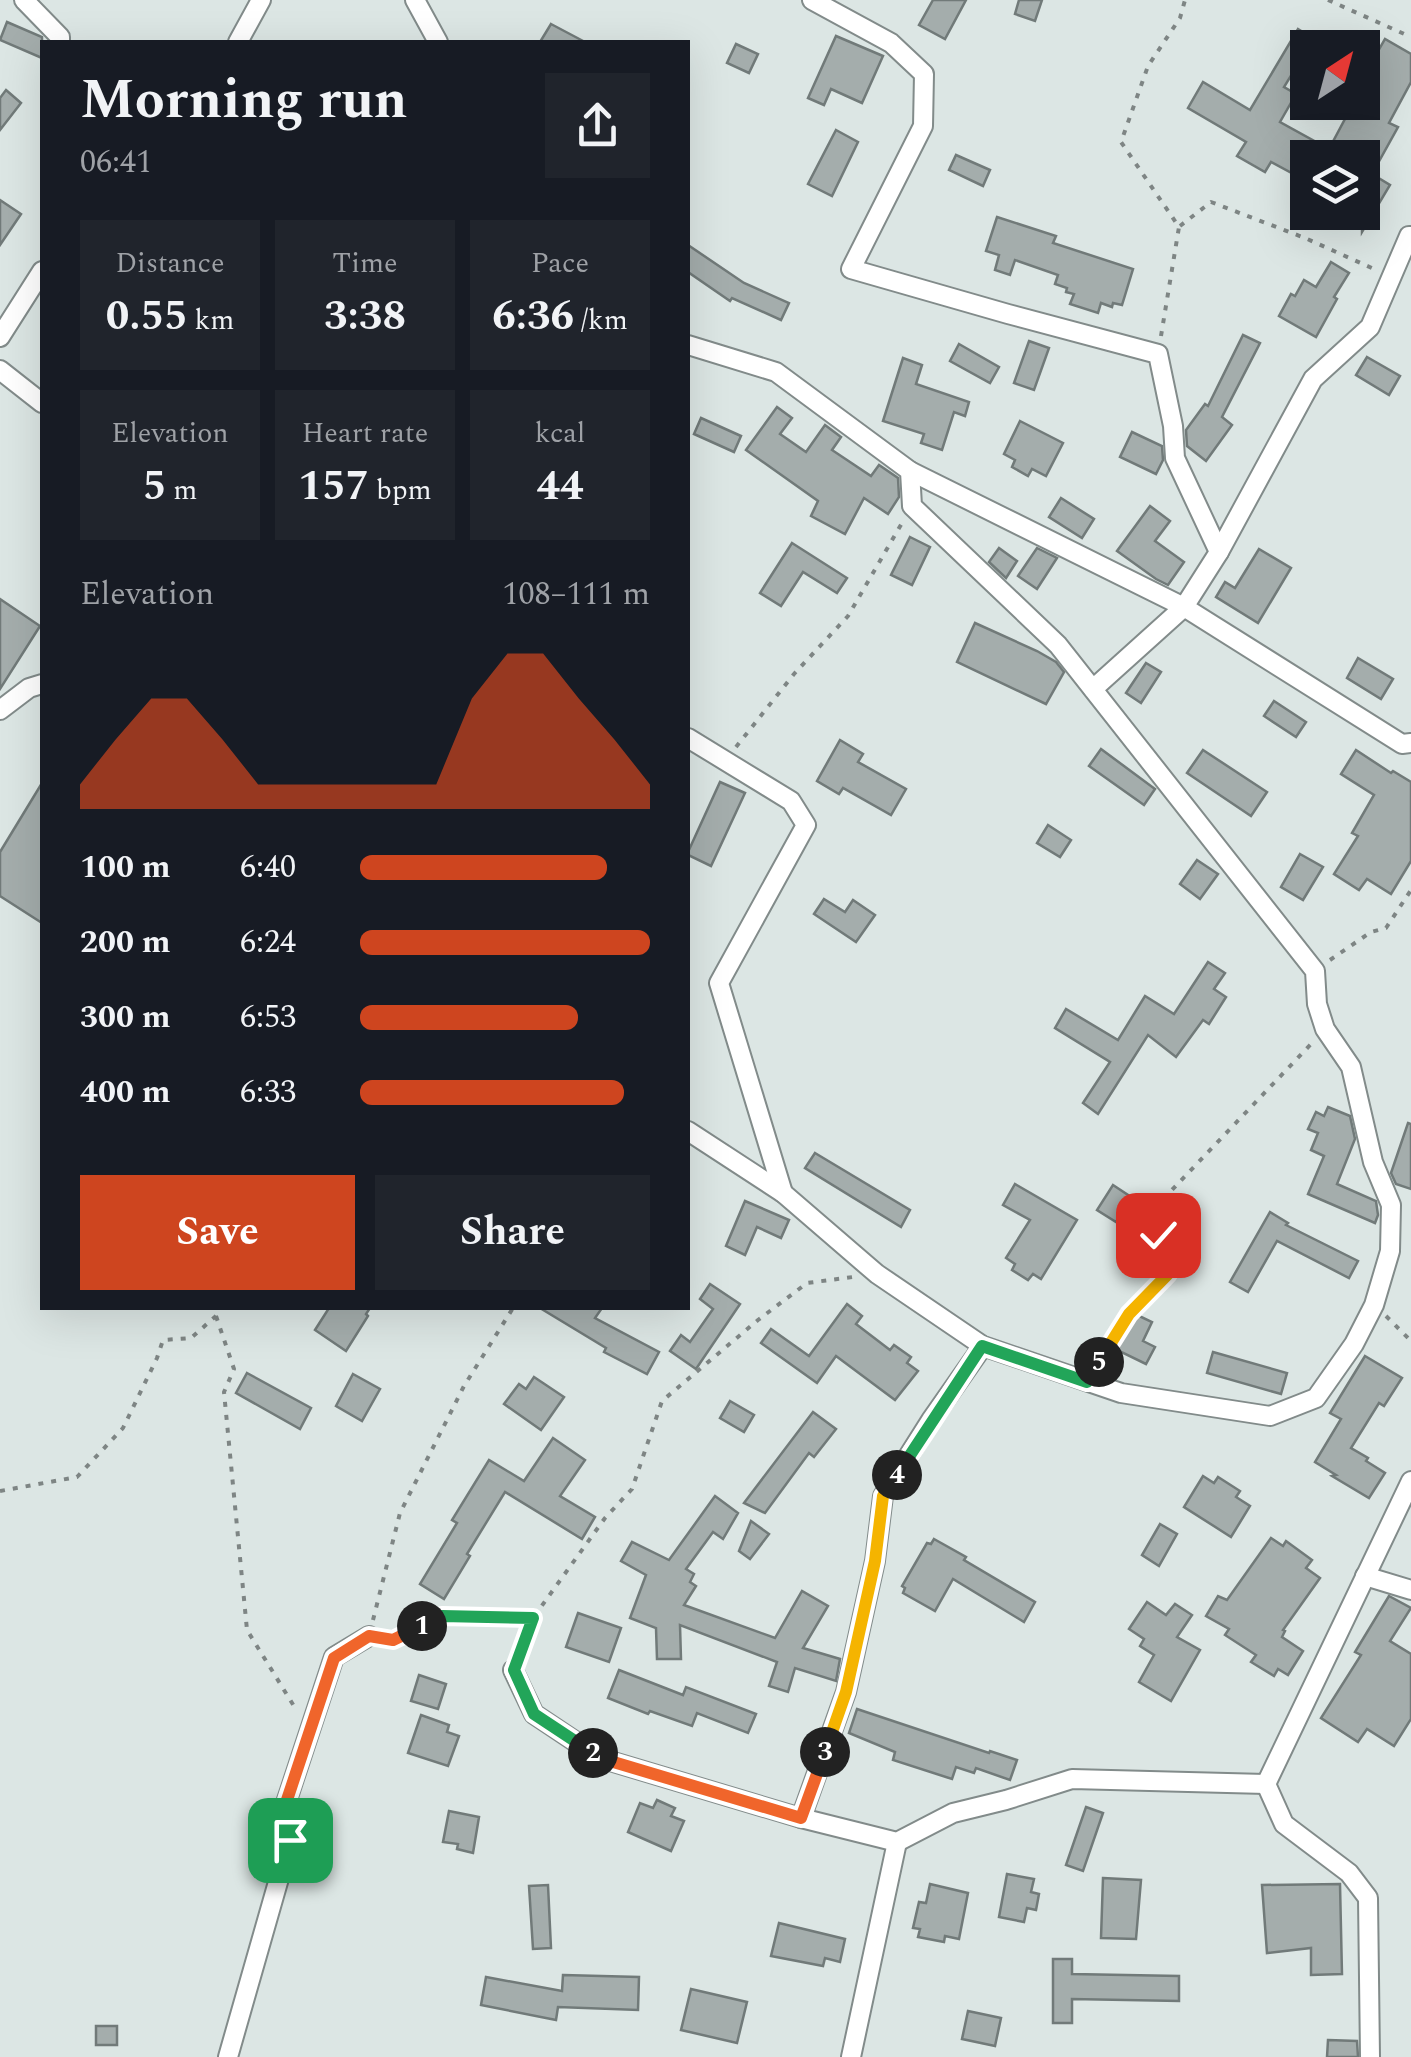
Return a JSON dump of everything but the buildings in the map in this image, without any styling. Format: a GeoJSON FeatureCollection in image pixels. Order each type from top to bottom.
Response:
{"type":"FeatureCollection","features":[{"type":"Feature","properties":{"kind":"street"},"geometry":{"type":"LineString","coordinates":[[24,0],[60,40]]}},
{"type":"Feature","properties":{"kind":"street"},"geometry":{"type":"LineString","coordinates":[[239,40],[261,0]]}},
{"type":"Feature","properties":{"kind":"street"},"geometry":{"type":"LineString","coordinates":[[414,0],[437,40]]}},
{"type":"Feature","properties":{"kind":"street"},"geometry":{"type":"LineString","coordinates":[[812,0],[891,43],[924,74],[923,126],[852,269],[1158,354],[1173,426],[1175,458],[1219,552]]}},
{"type":"Feature","properties":{"kind":"street"},"geometry":{"type":"LineString","coordinates":[[1094,689],[1184,607],[1219,552],[1313,380],[1370,326],[1411,236]]}},
{"type":"Feature","properties":{"kind":"street"},"geometry":{"type":"LineString","coordinates":[[0,336],[40,274]]}},
{"type":"Feature","properties":{"kind":"street"},"geometry":{"type":"LineString","coordinates":[[690,345],[776,372],[910,471],[1184,607],[1402,744],[1411,742]]}},
{"type":"Feature","properties":{"kind":"street"},"geometry":{"type":"LineString","coordinates":[[0,370],[40,401]]}},
{"type":"Feature","properties":{"kind":"street"},"geometry":{"type":"LineString","coordinates":[[690,1132],[783,1193],[878,1274],[982,1346],[1121,1393],[1270,1416],[1316,1398],[1354,1344],[1374,1306],[1390,1251],[1391,1205],[1373,1162],[1351,1067],[1325,1029],[1317,1004],[1315,971],[1058,645],[912,506],[910,471]]}},
{"type":"Feature","properties":{"kind":"street"},"geometry":{"type":"LineString","coordinates":[[0,710],[29,688],[40,685]]}},
{"type":"Feature","properties":{"kind":"street"},"geometry":{"type":"LineString","coordinates":[[690,739],[791,801],[806,825],[719,984],[783,1193]]}},
{"type":"Feature","properties":{"kind":"street"},"geometry":{"type":"LineString","coordinates":[[801,1818],[846,1692],[875,1561],[883,1496],[982,1346]]}},
{"type":"Feature","properties":{"kind":"street"},"geometry":{"type":"LineString","coordinates":[[1370,2057],[1368,1898],[1349,1873],[1284,1824],[1266,1784],[1411,1481]]}},
{"type":"Feature","properties":{"kind":"street"},"geometry":{"type":"LineString","coordinates":[[1366,1576],[1411,1590]]}},
{"type":"Feature","properties":{"kind":"street"},"geometry":{"type":"LineString","coordinates":[[228,2057],[290,1840],[284,1809],[334,1658],[369,1636]]}},
{"type":"Feature","properties":{"kind":"street"},"geometry":{"type":"LineString","coordinates":[[514,1670],[534,1714],[600,1758],[801,1818],[897,1842],[954,1813],[1072,1778],[1266,1784]]}},
{"type":"Feature","properties":{"kind":"street"},"geometry":{"type":"LineString","coordinates":[[851,2057],[897,1842]]}},
{"type":"Feature","properties":{"kind":"path"},"geometry":{"type":"LineString","coordinates":[[1179,227],[1121,142],[1148,66],[1180,18],[1186,0]]}},
{"type":"Feature","properties":{"kind":"path"},"geometry":{"type":"LineString","coordinates":[[1328,0],[1411,36]]}},
{"type":"Feature","properties":{"kind":"path"},"geometry":{"type":"LineString","coordinates":[[1158,354],[1179,227],[1211,202],[1390,276]]}},
{"type":"Feature","properties":{"kind":"path"},"geometry":{"type":"LineString","coordinates":[[725,761],[794,674],[848,616],[912,506]]}},
{"type":"Feature","properties":{"kind":"path"},"geometry":{"type":"LineString","coordinates":[[1315,971],[1371,932],[1386,928],[1411,890]]}},
{"type":"Feature","properties":{"kind":"path"},"geometry":{"type":"LineString","coordinates":[[1087,1382],[1129,1314],[1168,1274],[1158,1235],[1158,1209],[1325,1029]]}},
{"type":"Feature","properties":{"kind":"path"},"geometry":{"type":"LineString","coordinates":[[514,1670],[533,1618],[604,1518],[632,1488],[662,1401],[807,1283],[878,1274]]}},
{"type":"Feature","properties":{"kind":"path"},"geometry":{"type":"LineString","coordinates":[[1374,1306],[1411,1341]]}},
{"type":"Feature","properties":{"kind":"path"},"geometry":{"type":"LineString","coordinates":[[0,1491],[77,1478],[123,1428],[163,1340],[191,1338],[219,1310]]}},
{"type":"Feature","properties":{"kind":"path"},"geometry":{"type":"LineString","coordinates":[[512,1310],[464,1386],[400,1513],[369,1636],[393,1640],[442,1616],[533,1618]]}},
{"type":"Feature","properties":{"kind":"path"},"geometry":{"type":"LineString","coordinates":[[216,1316],[234,1369],[224,1392],[247,1630],[292,1704],[312,1726]]}},
{"type":"Feature","properties":{"kind":"route"},"geometry":{"type":"LineString","coordinates":[[290,1840],[284,1809],[334,1658],[369,1636],[393,1640],[442,1616],[533,1618],[514,1670],[534,1714],[600,1758],[801,1818],[846,1692],[875,1561],[883,1496],[982,1346],[1087,1382],[1129,1314],[1168,1274],[1158,1235]]}}]}
